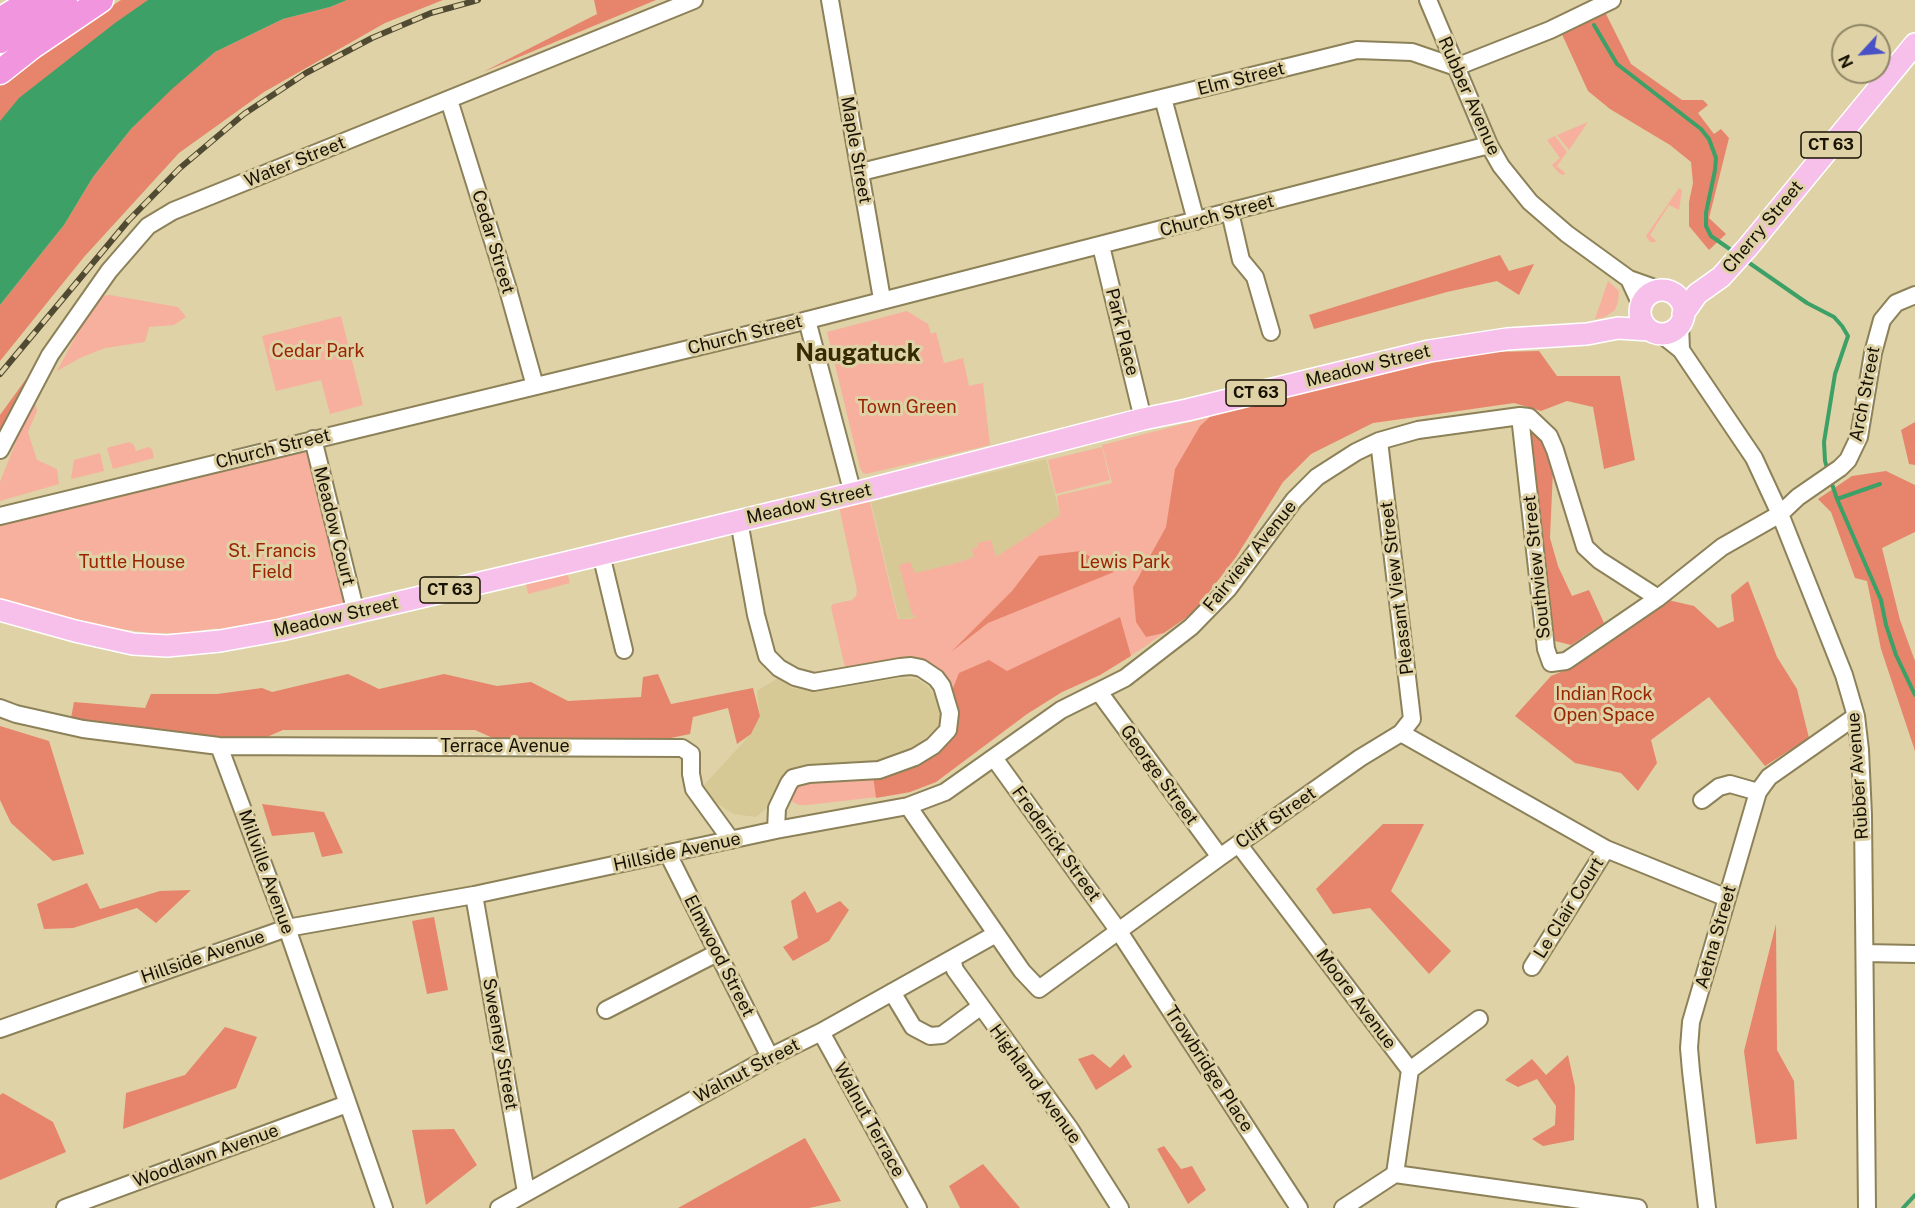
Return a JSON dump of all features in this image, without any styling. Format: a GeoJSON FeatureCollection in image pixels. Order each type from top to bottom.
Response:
{"type":"FeatureCollection","features":[{"type":"Feature","properties":{"kind":"highway"},"geometry":{"type":"LineString","coordinates":[[0,21],[32,0]]}},
{"type":"Feature","properties":{"kind":"highway"},"geometry":{"type":"LineString","coordinates":[[0,41],[65,0]]}},
{"type":"Feature","properties":{"kind":"highway"},"geometry":{"type":"LineString","coordinates":[[0,72],[52,32],[101,0]]}},
{"type":"Feature","properties":{"kind":"main road","name":"Cherry Street"},"geometry":{"type":"LineString","coordinates":[[1682,319],[1697,294],[1721,277],[1748,247],[1915,44]]}},
{"type":"Feature","properties":{"kind":"main road"},"geometry":{"type":"LineString","coordinates":[[1647,320],[1648,295],[1667,292],[1697,294]]}},
{"type":"Feature","properties":{"kind":"main road"},"geometry":{"type":"LineString","coordinates":[[1667,292],[1681,303],[1682,319]]}},
{"type":"Feature","properties":{"kind":"main road","name":"CT 63"},"geometry":{"type":"LineString","coordinates":[[1647,320],[1672,332],[1682,319]]}},
{"type":"Feature","properties":{"kind":"main road","name":"Meadow Street"},"geometry":{"type":"LineString","coordinates":[[0,610],[115,641],[167,646],[224,641],[356,613],[853,494],[1143,419],[1187,411],[1429,351],[1507,339],[1587,334],[1647,320]]}},
{"type":"Feature","properties":{"kind":"street","name":"Water Street"},"geometry":{"type":"LineString","coordinates":[[0,450],[50,355],[109,271],[148,226],[173,211],[694,0]]}},
{"type":"Feature","properties":{"kind":"street","name":"Maple Street"},"geometry":{"type":"LineString","coordinates":[[830,0],[882,299]]}},
{"type":"Feature","properties":{"kind":"street","name":"Rubber Avenue"},"geometry":{"type":"LineString","coordinates":[[1428,0],[1489,145],[1501,166],[1530,202],[1567,234],[1629,279],[1667,292]]}},
{"type":"Feature","properties":{"kind":"street"},"geometry":{"type":"LineString","coordinates":[[1456,67],[1550,30],[1612,0]]}},
{"type":"Feature","properties":{"kind":"street","name":"Elm Street"},"geometry":{"type":"LineString","coordinates":[[861,172],[1357,50],[1412,52],[1456,67]]}},
{"type":"Feature","properties":{"kind":"street"},"geometry":{"type":"LineString","coordinates":[[1163,98],[1196,221]]}},
{"type":"Feature","properties":{"kind":"street","name":"Cedar Street"},"geometry":{"type":"LineString","coordinates":[[449,100],[535,386]]}},
{"type":"Feature","properties":{"kind":"street","name":"Church Street"},"geometry":{"type":"LineString","coordinates":[[0,516],[807,320],[1489,145]]}},
{"type":"Feature","properties":{"kind":"street"},"geometry":{"type":"LineString","coordinates":[[1230,212],[1241,260],[1255,277],[1271,332]]}},
{"type":"Feature","properties":{"kind":"street","name":"Park Place"},"geometry":{"type":"LineString","coordinates":[[1101,246],[1143,419]]}},
{"type":"Feature","properties":{"kind":"street","name":"Rubber Avenue"},"geometry":{"type":"LineString","coordinates":[[1629,279],[1647,320],[1681,350],[1754,458],[1780,514],[1844,675],[1856,716],[1862,787],[1865,954],[1864,1207]]}},
{"type":"Feature","properties":{"kind":"street","name":"Arch Street"},"geometry":{"type":"LineString","coordinates":[[1658,598],[1722,547],[1780,514],[1848,460],[1859,437],[1873,353],[1882,320],[1896,303],[1915,295]]}},
{"type":"Feature","properties":{"kind":"street"},"geometry":{"type":"LineString","coordinates":[[1681,350],[1682,319]]}},
{"type":"Feature","properties":{"kind":"street"},"geometry":{"type":"LineString","coordinates":[[807,320],[853,494]]}},
{"type":"Feature","properties":{"kind":"street"},"geometry":{"type":"LineString","coordinates":[[1520,416],[1528,417],[1549,436],[1585,547],[1599,560],[1658,598]]}},
{"type":"Feature","properties":{"kind":"street","name":"Fairview Avenue"},"geometry":{"type":"LineString","coordinates":[[776,830],[908,806],[945,792],[1061,710],[1125,678],[1157,656],[1191,627],[1228,589],[1294,500],[1317,477],[1356,452],[1379,441],[1418,429],[1520,416]]}},
{"type":"Feature","properties":{"kind":"street","name":"Southview Street"},"geometry":{"type":"LineString","coordinates":[[1520,416],[1546,649],[1551,663],[1566,661],[1658,598]]}},
{"type":"Feature","properties":{"kind":"street","name":"Meadow Court"},"geometry":{"type":"LineString","coordinates":[[313,440],[356,613]]}},
{"type":"Feature","properties":{"kind":"street","name":"Pleasant View Street"},"geometry":{"type":"LineString","coordinates":[[1379,441],[1412,719],[1401,733]]}},
{"type":"Feature","properties":{"kind":"street"},"geometry":{"type":"LineString","coordinates":[[739,520],[760,637],[767,656],[772,662],[795,677],[814,682],[900,667],[921,668],[936,678],[942,686],[947,696],[950,713],[948,730],[942,738],[915,758],[879,770],[809,774],[794,778],[789,783],[777,808],[776,830]]}},
{"type":"Feature","properties":{"kind":"street"},"geometry":{"type":"LineString","coordinates":[[601,554],[624,650]]}},
{"type":"Feature","properties":{"kind":"street","name":"George Street"},"geometry":{"type":"LineString","coordinates":[[1099,692],[1220,857]]}},
{"type":"Feature","properties":{"kind":"street"},"geometry":{"type":"LineString","coordinates":[[0,708],[16,714],[82,729],[219,746]]}},
{"type":"Feature","properties":{"kind":"street","name":"Aetna Street"},"geometry":{"type":"LineString","coordinates":[[1707,1208],[1689,1048],[1691,1022],[1758,792],[1770,777],[1856,716]]}},
{"type":"Feature","properties":{"kind":"street"},"geometry":{"type":"LineString","coordinates":[[1401,733],[1606,849],[1727,898]]}},
{"type":"Feature","properties":{"kind":"street","name":"Cliff Street"},"geometry":{"type":"LineString","coordinates":[[908,806],[1022,971],[1039,989],[1220,857],[1360,758],[1401,733]]}},
{"type":"Feature","properties":{"kind":"street","name":"Terrace Avenue"},"geometry":{"type":"LineString","coordinates":[[219,746],[682,748],[691,754],[694,789],[731,840]]}},
{"type":"Feature","properties":{"kind":"street","name":"Millville Avenue"},"geometry":{"type":"LineString","coordinates":[[219,746],[287,928],[384,1208]]}},
{"type":"Feature","properties":{"kind":"street","name":"Frederick Street"},"geometry":{"type":"LineString","coordinates":[[994,758],[1118,930]]}},
{"type":"Feature","properties":{"kind":"street"},"geometry":{"type":"LineString","coordinates":[[1702,801],[1719,787],[1730,784],[1758,792]]}},
{"type":"Feature","properties":{"kind":"street","name":"Hillside Avenue"},"geometry":{"type":"LineString","coordinates":[[0,1027],[287,928],[474,895],[776,830]]}},
{"type":"Feature","properties":{"kind":"street","name":"Moore Avenue"},"geometry":{"type":"LineString","coordinates":[[1239,845],[1410,1070]]}},
{"type":"Feature","properties":{"kind":"street","name":"Le Clair Court"},"geometry":{"type":"LineString","coordinates":[[1532,967],[1606,849]]}},
{"type":"Feature","properties":{"kind":"street","name":"Elmwood Street"},"geometry":{"type":"LineString","coordinates":[[668,854],[770,1057]]}},
{"type":"Feature","properties":{"kind":"street","name":"Sweeney Street"},"geometry":{"type":"LineString","coordinates":[[474,895],[526,1192]]}},
{"type":"Feature","properties":{"kind":"street","name":"Trowbridge Place"},"geometry":{"type":"LineString","coordinates":[[1118,930],[1299,1208]]}},
{"type":"Feature","properties":{"kind":"street","name":"Walnut Street"},"geometry":{"type":"LineString","coordinates":[[499,1208],[996,934]]}},
{"type":"Feature","properties":{"kind":"street"},"geometry":{"type":"LineString","coordinates":[[606,1010],[717,953]]}},
{"type":"Feature","properties":{"kind":"street"},"geometry":{"type":"LineString","coordinates":[[1865,954],[1915,954]]}},
{"type":"Feature","properties":{"kind":"street","name":"Highland Avenue"},"geometry":{"type":"LineString","coordinates":[[952,959],[955,970],[1070,1130],[1120,1208]]}},
{"type":"Feature","properties":{"kind":"street"},"geometry":{"type":"LineString","coordinates":[[892,992],[913,1027],[930,1036],[942,1035],[980,1007]]}},
{"type":"Feature","properties":{"kind":"street"},"geometry":{"type":"LineString","coordinates":[[1395,1174],[1410,1070],[1479,1019]]}},
{"type":"Feature","properties":{"kind":"street","name":"Walnut Terrace"},"geometry":{"type":"LineString","coordinates":[[821,1032],[918,1208]]}},
{"type":"Feature","properties":{"kind":"street","name":"Woodlawn Avenue"},"geometry":{"type":"LineString","coordinates":[[65,1208],[347,1104]]}},
{"type":"Feature","properties":{"kind":"street"},"geometry":{"type":"LineString","coordinates":[[1343,1208],[1395,1174],[1638,1208]]}},
{"type":"Feature","properties":{"kind":"shaded area"},"geometry":{"type":"Polygon","coordinates":[[[148,0],[347,0],[330,7],[283,19],[215,52],[172,89],[131,129],[93,177],[64,225],[0,305],[0,121],[19,98],[148,0]]]}},
{"type":"Feature","properties":{"kind":"shaded area"},"geometry":{"type":"Polygon","coordinates":[[[1046,459],[1060,515],[992,560],[939,611],[914,618],[899,619],[871,502],[1046,459]]]}},
{"type":"Feature","properties":{"kind":"shaded area"},"geometry":{"type":"Polygon","coordinates":[[[778,678],[792,688],[815,692],[901,678],[917,679],[928,687],[938,701],[942,713],[941,722],[929,740],[923,744],[887,758],[843,766],[770,805],[756,817],[734,814],[714,802],[703,786],[751,734],[760,716],[757,691],[778,678]]]}},
{"type":"Feature","properties":{"kind":"green space"},"geometry":{"type":"Polygon","coordinates":[[[121,0],[149,0],[0,128],[0,84],[50,46],[121,0]]]}},
{"type":"Feature","properties":{"kind":"green space"},"geometry":{"type":"Polygon","coordinates":[[[347,0],[443,0],[385,23],[264,92],[179,153],[84,257],[0,361],[0,305],[64,225],[93,177],[131,129],[171,89],[215,52],[283,19],[330,7],[347,0]]]}},
{"type":"Feature","properties":{"kind":"green space"},"geometry":{"type":"Polygon","coordinates":[[[594,0],[656,0],[483,72],[597,14],[594,0]]]}},
{"type":"Feature","properties":{"kind":"green space"},"geometry":{"type":"Polygon","coordinates":[[[1604,10],[1631,64],[1682,100],[1703,100],[1708,105],[1698,113],[1714,134],[1721,129],[1729,138],[1709,218],[1726,234],[1709,250],[1689,226],[1689,202],[1693,183],[1691,162],[1670,145],[1610,109],[1588,91],[1560,30],[1604,10]]]}},
{"type":"Feature","properties":{"kind":"green space"},"geometry":{"type":"Polygon","coordinates":[[[1588,122],[1569,150],[1557,135],[1588,122]]]}},
{"type":"Feature","properties":{"kind":"green space"},"geometry":{"type":"Polygon","coordinates":[[[1555,136],[1567,152],[1557,166],[1565,173],[1564,175],[1552,165],[1560,158],[1547,140],[1555,136]]]}},
{"type":"Feature","properties":{"kind":"green space"},"geometry":{"type":"Polygon","coordinates":[[[1679,188],[1682,190],[1679,210],[1669,205],[1650,235],[1657,242],[1650,242],[1646,236],[1679,188]]]}},
{"type":"Feature","properties":{"kind":"green space"},"geometry":{"type":"Polygon","coordinates":[[[1500,255],[1509,271],[1534,264],[1519,295],[1497,281],[1447,292],[1314,329],[1309,315],[1500,255]]]}},
{"type":"Feature","properties":{"kind":"green space"},"geometry":{"type":"Polygon","coordinates":[[[1608,281],[1619,291],[1618,302],[1615,310],[1605,317],[1595,319],[1608,281]]]}},
{"type":"Feature","properties":{"kind":"green space"},"geometry":{"type":"Polygon","coordinates":[[[110,295],[178,307],[186,317],[174,325],[149,327],[145,342],[105,348],[57,371],[89,311],[100,296],[110,295]]]}},
{"type":"Feature","properties":{"kind":"green space","name":"Town Green"},"geometry":{"type":"Polygon","coordinates":[[[907,311],[928,324],[931,334],[936,332],[944,363],[963,358],[969,386],[983,383],[990,445],[866,474],[860,468],[827,332],[907,311]]]}},
{"type":"Feature","properties":{"kind":"green space","name":"Cedar Park"},"geometry":{"type":"Polygon","coordinates":[[[341,316],[363,405],[330,414],[321,380],[276,391],[262,336],[341,316]]]}},
{"type":"Feature","properties":{"kind":"green space"},"geometry":{"type":"Polygon","coordinates":[[[1539,351],[1557,376],[1620,376],[1635,460],[1604,469],[1593,407],[1567,401],[1541,411],[1514,403],[1373,423],[1311,454],[1283,482],[1236,557],[1193,613],[1164,633],[1146,637],[1136,622],[1133,587],[1166,527],[1175,469],[1200,426],[1212,415],[1422,365],[1495,352],[1539,351]]]}},
{"type":"Feature","properties":{"kind":"green space","name":"Lewis Park"},"geometry":{"type":"Polygon","coordinates":[[[1494,354],[1514,403],[1373,423],[1349,432],[1311,454],[1283,482],[1236,557],[1192,612],[1146,646],[1100,675],[1062,692],[1027,714],[936,782],[895,795],[807,805],[793,802],[790,796],[794,784],[873,775],[946,743],[957,725],[956,712],[935,672],[846,672],[831,607],[833,604],[852,600],[857,590],[837,497],[867,490],[898,619],[909,619],[917,617],[912,614],[899,565],[910,562],[915,573],[953,564],[974,557],[972,549],[978,547],[977,543],[991,540],[996,557],[1060,515],[1057,497],[1060,495],[1112,483],[1102,445],[1446,356],[1494,354]]]}},
{"type":"Feature","properties":{"kind":"green space"},"geometry":{"type":"Polygon","coordinates":[[[29,375],[0,437],[0,415],[29,375]]]}},
{"type":"Feature","properties":{"kind":"green space"},"geometry":{"type":"Polygon","coordinates":[[[34,396],[37,411],[28,432],[37,460],[57,469],[59,484],[0,501],[0,482],[34,396]]]}},
{"type":"Feature","properties":{"kind":"green space"},"geometry":{"type":"Polygon","coordinates":[[[1915,422],[1915,465],[1909,464],[1901,430],[1915,422]]]}},
{"type":"Feature","properties":{"kind":"green space"},"geometry":{"type":"Polygon","coordinates":[[[1531,432],[1542,437],[1553,470],[1550,538],[1558,566],[1572,596],[1589,590],[1604,623],[1571,645],[1555,641],[1542,545],[1531,432]]]}},
{"type":"Feature","properties":{"kind":"green space"},"geometry":{"type":"Polygon","coordinates":[[[313,438],[356,613],[220,641],[217,628],[184,633],[150,633],[78,623],[0,604],[0,522],[313,438]]]}},
{"type":"Feature","properties":{"kind":"green space"},"geometry":{"type":"Polygon","coordinates":[[[129,442],[134,445],[136,451],[148,447],[152,449],[154,458],[113,469],[107,448],[129,442]]]}},
{"type":"Feature","properties":{"kind":"green space"},"geometry":{"type":"Polygon","coordinates":[[[1102,447],[1110,480],[1056,494],[1048,460],[1102,447]]]}},
{"type":"Feature","properties":{"kind":"green space"},"geometry":{"type":"Polygon","coordinates":[[[100,453],[104,471],[71,479],[74,460],[100,453]]]}},
{"type":"Feature","properties":{"kind":"green space"},"geometry":{"type":"Polygon","coordinates":[[[1886,471],[1915,485],[1915,532],[1882,548],[1900,620],[1915,661],[1915,751],[1881,649],[1867,581],[1855,578],[1831,512],[1818,499],[1852,476],[1886,471]]]}},
{"type":"Feature","properties":{"kind":"green space"},"geometry":{"type":"Polygon","coordinates":[[[1081,551],[1114,572],[988,623],[951,652],[1012,591],[1039,556],[1081,551]]]}},
{"type":"Feature","properties":{"kind":"green space"},"geometry":{"type":"Polygon","coordinates":[[[567,573],[570,583],[528,594],[526,584],[567,573]]]}},
{"type":"Feature","properties":{"kind":"green space","name":"Indian Rock Open Space"},"geometry":{"type":"Polygon","coordinates":[[[1748,581],[1777,657],[1797,689],[1809,738],[1765,766],[1709,697],[1651,740],[1657,763],[1638,791],[1621,773],[1575,763],[1515,716],[1551,676],[1571,668],[1668,600],[1694,606],[1718,628],[1734,621],[1731,595],[1748,581]]]}},
{"type":"Feature","properties":{"kind":"green space"},"geometry":{"type":"Polygon","coordinates":[[[1120,617],[1131,656],[1100,675],[1062,692],[1027,714],[936,782],[910,792],[876,798],[873,775],[944,745],[957,725],[951,693],[959,673],[989,660],[1007,671],[1120,617]]]}},
{"type":"Feature","properties":{"kind":"green space"},"geometry":{"type":"Polygon","coordinates":[[[348,674],[379,689],[444,674],[497,686],[531,682],[568,701],[641,697],[643,677],[658,674],[671,704],[753,688],[760,716],[751,734],[737,744],[728,708],[693,717],[690,734],[661,740],[495,739],[475,730],[283,730],[260,740],[71,718],[74,702],[145,708],[151,694],[217,694],[262,688],[272,692],[348,674]]]}},
{"type":"Feature","properties":{"kind":"green space"},"geometry":{"type":"Polygon","coordinates":[[[0,726],[49,741],[84,854],[53,861],[11,823],[0,800],[0,726]]]}},
{"type":"Feature","properties":{"kind":"green space"},"geometry":{"type":"Polygon","coordinates":[[[262,804],[324,812],[343,853],[322,857],[314,832],[272,836],[262,804]]]}},
{"type":"Feature","properties":{"kind":"green space"},"geometry":{"type":"Polygon","coordinates":[[[1383,824],[1424,824],[1391,891],[1451,951],[1429,974],[1370,908],[1333,914],[1316,889],[1383,824]]]}},
{"type":"Feature","properties":{"kind":"green space"},"geometry":{"type":"Polygon","coordinates":[[[87,883],[100,909],[160,891],[191,890],[156,923],[137,908],[73,928],[44,929],[37,904],[87,883]]]}},
{"type":"Feature","properties":{"kind":"green space"},"geometry":{"type":"Polygon","coordinates":[[[805,891],[817,913],[840,901],[849,910],[829,941],[793,961],[783,947],[798,938],[791,901],[805,891]]]}},
{"type":"Feature","properties":{"kind":"green space"},"geometry":{"type":"Polygon","coordinates":[[[434,917],[448,990],[427,994],[412,921],[434,917]]]}},
{"type":"Feature","properties":{"kind":"green space"},"geometry":{"type":"Polygon","coordinates":[[[1776,924],[1777,1050],[1794,1081],[1797,1139],[1756,1144],[1744,1051],[1776,924]]]}},
{"type":"Feature","properties":{"kind":"green space"},"geometry":{"type":"Polygon","coordinates":[[[225,1027],[257,1037],[236,1088],[123,1129],[126,1093],[185,1075],[225,1027]]]}},
{"type":"Feature","properties":{"kind":"green space"},"geometry":{"type":"Polygon","coordinates":[[[1093,1054],[1110,1068],[1124,1054],[1132,1067],[1096,1090],[1078,1059],[1093,1054]]]}},
{"type":"Feature","properties":{"kind":"green space"},"geometry":{"type":"Polygon","coordinates":[[[1568,1055],[1575,1087],[1574,1140],[1543,1146],[1532,1139],[1555,1125],[1556,1106],[1537,1079],[1518,1087],[1505,1080],[1532,1059],[1546,1075],[1568,1055]]]}},
{"type":"Feature","properties":{"kind":"green space"},"geometry":{"type":"Polygon","coordinates":[[[3,1093],[53,1122],[66,1152],[0,1180],[0,1095],[3,1093]]]}},
{"type":"Feature","properties":{"kind":"green space"},"geometry":{"type":"Polygon","coordinates":[[[454,1129],[477,1165],[426,1205],[412,1130],[454,1129]]]}},
{"type":"Feature","properties":{"kind":"green space"},"geometry":{"type":"Polygon","coordinates":[[[805,1138],[841,1201],[809,1208],[678,1208],[805,1138]]]}},
{"type":"Feature","properties":{"kind":"green space"},"geometry":{"type":"Polygon","coordinates":[[[1164,1146],[1181,1169],[1192,1166],[1206,1190],[1188,1204],[1157,1149],[1164,1146]]]}},
{"type":"Feature","properties":{"kind":"green space"},"geometry":{"type":"Polygon","coordinates":[[[983,1164],[1020,1208],[960,1208],[949,1186],[983,1164]]]}},
{"type":"Feature","properties":{"kind":"waterway"},"geometry":{"type":"LineString","coordinates":[[1594,25],[1617,64],[1701,129],[1709,139],[1716,158],[1706,213],[1706,226],[1711,236],[1734,252]]}},
{"type":"Feature","properties":{"kind":"waterway"},"geometry":{"type":"LineString","coordinates":[[1745,260],[1807,303],[1834,317],[1848,336],[1835,374],[1824,442],[1828,471]]}},
{"type":"Feature","properties":{"kind":"waterway"},"geometry":{"type":"LineString","coordinates":[[1831,481],[1881,600],[1896,655],[1915,695]]}},
{"type":"Feature","properties":{"kind":"waterway"},"geometry":{"type":"LineString","coordinates":[[1837,499],[1880,484]]}},
{"type":"Feature","properties":{"kind":"waterway"},"geometry":{"type":"LineString","coordinates":[[1903,1208],[1915,1195]]}},
{"type":"Feature","properties":{"kind":"railway"},"geometry":{"type":"LineString","coordinates":[[0,374],[128,221],[180,168],[244,114],[306,73],[372,38],[431,13],[478,0]]}},
{"type":"Feature","properties":{"kind":"district","name":"Naugatuck"},"geometry":{"type":"Point","coordinates":[858,354]}},
{"type":"Feature","properties":{"kind":"park label","name":"St. Francis Field"},"geometry":{"type":"Point","coordinates":[272,561]}},
{"type":"Feature","properties":{"kind":"park label","name":"Tuttle House"},"geometry":{"type":"Point","coordinates":[132,562]}}]}
